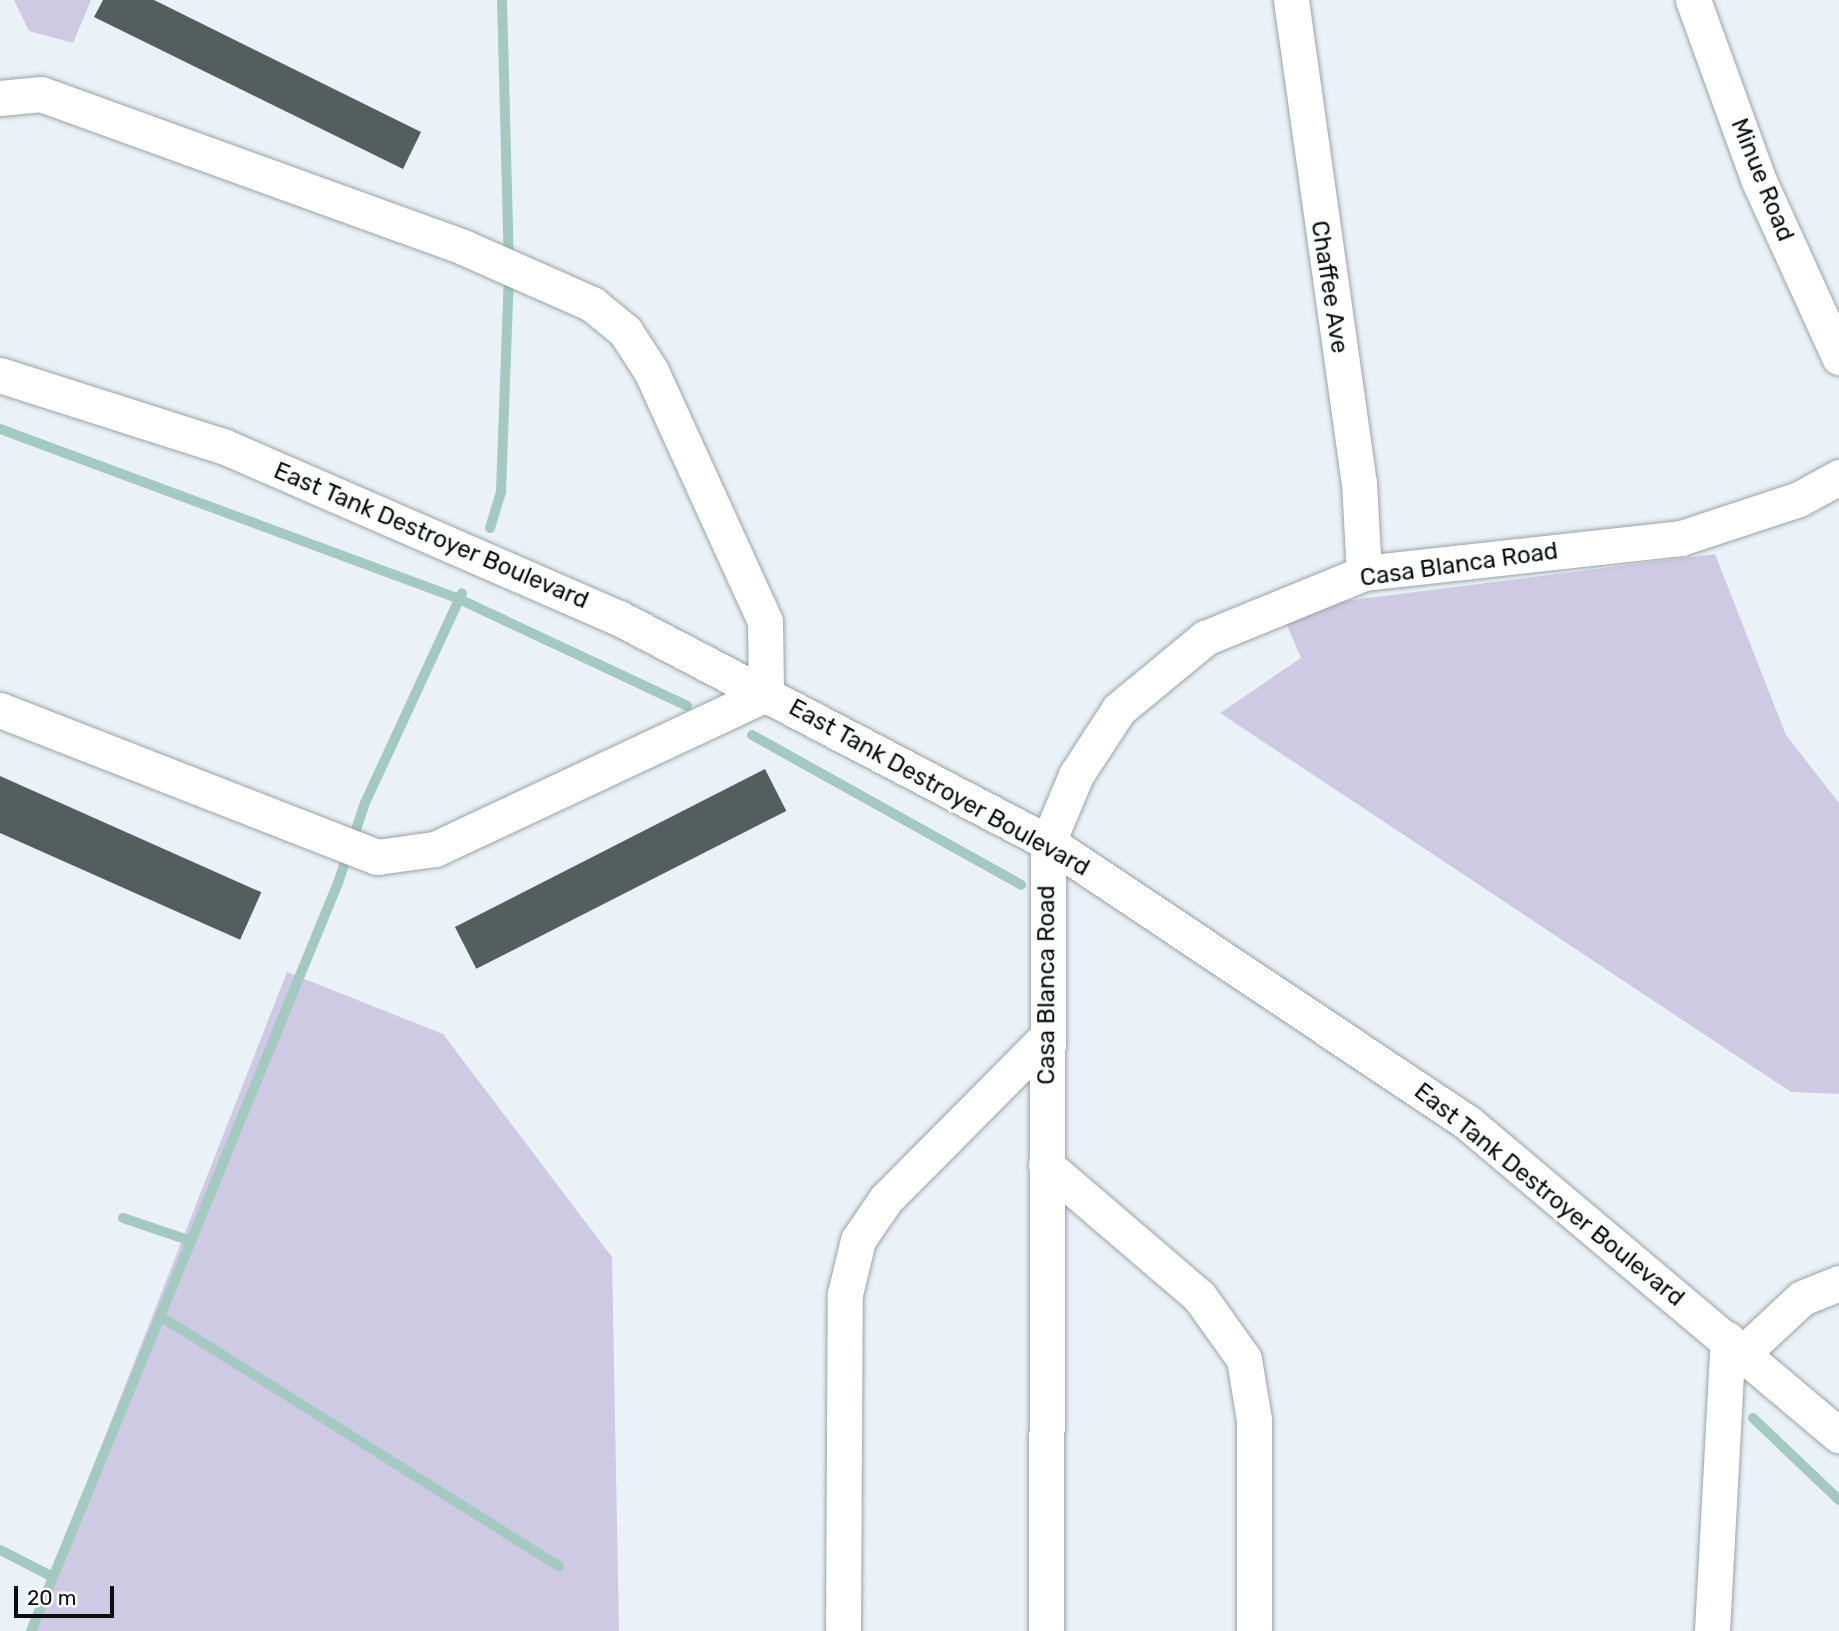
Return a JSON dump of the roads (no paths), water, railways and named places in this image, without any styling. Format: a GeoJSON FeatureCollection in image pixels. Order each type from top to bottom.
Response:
{"type":"FeatureCollection","features":[{"type":"Feature","properties":{"kind":"street","name":"Chaffee Ave"},"geometry":{"type":"LineString","coordinates":[[1291,0],[1359,482],[1364,573]]}},
{"type":"Feature","properties":{"kind":"street","name":"Minue Road"},"geometry":{"type":"LineString","coordinates":[[1693,0],[1758,179],[1839,358]]}},
{"type":"Feature","properties":{"kind":"street"},"geometry":{"type":"LineString","coordinates":[[0,98],[41,94],[463,247],[532,275],[592,304],[625,331],[651,371],[765,621],[766,694],[435,849],[377,858],[0,710]]}},
{"type":"Feature","properties":{"kind":"street","name":"East Tank Destroyer Boulevard"},"geometry":{"type":"LineString","coordinates":[[0,375],[223,446],[619,618],[1048,842],[1468,1124],[1737,1345],[1839,1435]]}},
{"type":"Feature","properties":{"kind":"street","name":"Casa Blanca Road"},"geometry":{"type":"LineString","coordinates":[[1046,1631],[1045,1039],[1048,842],[1076,775],[1119,709],[1205,638],[1364,573],[1681,538],[1799,499],[1839,477]]}},
{"type":"Feature","properties":{"kind":"street"},"geometry":{"type":"LineString","coordinates":[[843,1631],[845,1294],[858,1240],[886,1199],[1045,1039]]}},
{"type":"Feature","properties":{"kind":"street"},"geometry":{"type":"LineString","coordinates":[[1046,1165],[1199,1296],[1244,1359],[1254,1420],[1254,1631]]}},
{"type":"Feature","properties":{"kind":"street"},"geometry":{"type":"LineString","coordinates":[[1712,1631],[1737,1345],[1802,1298],[1839,1283]]}},
{"type":"Feature","properties":{"kind":"waterway"},"geometry":{"type":"LineString","coordinates":[[502,0],[509,259]]}},
{"type":"Feature","properties":{"kind":"waterway"},"geometry":{"type":"LineString","coordinates":[[490,528],[501,491],[509,274]]}},
{"type":"Feature","properties":{"kind":"waterway"},"geometry":{"type":"LineString","coordinates":[[0,429],[459,599],[687,706]]}},
{"type":"Feature","properties":{"kind":"waterway"},"geometry":{"type":"LineString","coordinates":[[31,1631],[338,883],[365,803],[462,593]]}},
{"type":"Feature","properties":{"kind":"waterway"},"geometry":{"type":"LineString","coordinates":[[752,735],[1021,885]]}},
{"type":"Feature","properties":{"kind":"waterway"},"geometry":{"type":"LineString","coordinates":[[123,1218],[191,1241]]}},
{"type":"Feature","properties":{"kind":"waterway"},"geometry":{"type":"LineString","coordinates":[[160,1316],[559,1566]]}},
{"type":"Feature","properties":{"kind":"waterway"},"geometry":{"type":"LineString","coordinates":[[1753,1418],[1839,1500]]}},
{"type":"Feature","properties":{"kind":"waterway"},"geometry":{"type":"LineString","coordinates":[[0,1550],[53,1577]]}}]}
